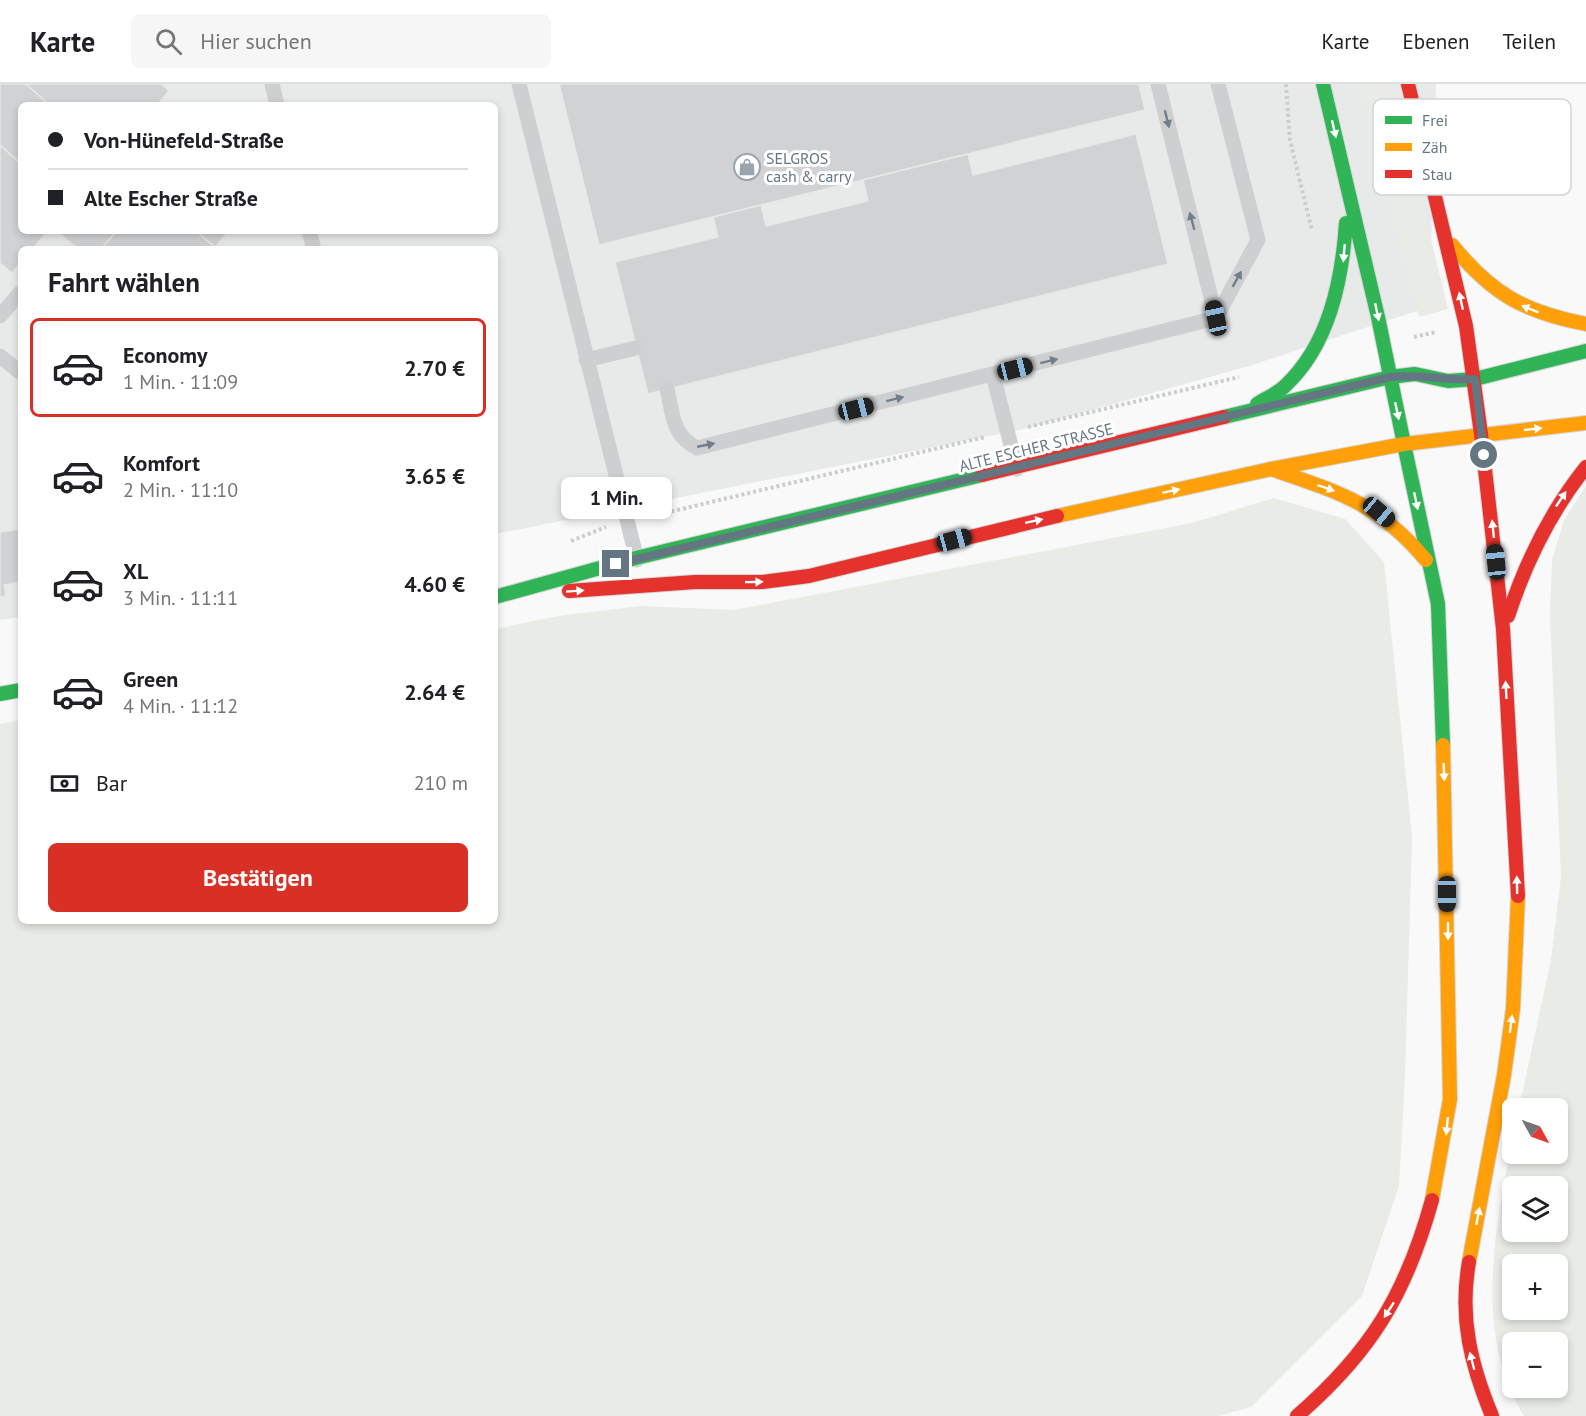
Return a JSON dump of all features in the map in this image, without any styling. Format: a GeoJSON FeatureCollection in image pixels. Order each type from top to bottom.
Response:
{"type":"FeatureCollection","features":[{"type":"Feature","properties":{"kind":"main road"},"geometry":{"type":"LineString","coordinates":[[1297,1416],[1329,1389],[1356,1358],[1401,1292],[1423,1238],[1444,1149],[1450,1099],[1447,852],[1438,604],[1390,377],[1323,84]]}},
{"type":"Feature","properties":{"kind":"main road"},"geometry":{"type":"LineString","coordinates":[[1408,84],[1412,99]]}},
{"type":"Feature","properties":{"kind":"main road"},"geometry":{"type":"LineString","coordinates":[[1242,413],[1286,385],[1320,339],[1330,318],[1341,281],[1345,248],[1347,211],[1344,173]]}},
{"type":"Feature","properties":{"kind":"main road"},"geometry":{"type":"LineString","coordinates":[[1436,195],[1475,379],[1503,629],[1518,888],[1513,1010],[1504,1075],[1467,1274],[1468,1348],[1476,1377],[1492,1416]]}},
{"type":"Feature","properties":{"kind":"main road"},"geometry":{"type":"LineString","coordinates":[[1447,239],[1475,275],[1510,301],[1552,318],[1586,324]]}},
{"type":"Feature","properties":{"kind":"main road","name":"ALTE ESCHER STRASSE"},"geometry":{"type":"LineString","coordinates":[[498,595],[636,558],[1017,469],[1390,377],[1415,374],[1448,381],[1475,379],[1586,351]]}},
{"type":"Feature","properties":{"kind":"main road","name":"ALTE ESCHER STRASSE"},"geometry":{"type":"LineString","coordinates":[[498,596],[643,586],[762,582],[809,576],[977,534],[1271,470],[1404,444],[1586,423]]}},
{"type":"Feature","properties":{"kind":"main road"},"geometry":{"type":"LineString","coordinates":[[1503,629],[1522,571],[1545,523],[1586,467]]}},
{"type":"Feature","properties":{"kind":"main road"},"geometry":{"type":"LineString","coordinates":[[1271,470],[1354,497],[1379,512],[1405,533],[1429,564]]}},
{"type":"Feature","properties":{"kind":"main road"},"geometry":{"type":"LineString","coordinates":[[0,694],[18,691]]}},
{"type":"Feature","properties":{"kind":"lane"},"geometry":{"type":"LineString","coordinates":[[272,84],[276,102]]}},
{"type":"Feature","properties":{"kind":"lane"},"geometry":{"type":"LineString","coordinates":[[519,84],[643,586]]}},
{"type":"Feature","properties":{"kind":"lane"},"geometry":{"type":"LineString","coordinates":[[1158,84],[1216,318]]}},
{"type":"Feature","properties":{"kind":"lane"},"geometry":{"type":"LineString","coordinates":[[667,389],[677,430],[684,441],[697,448],[1216,318],[1258,240],[1218,84]]}},
{"type":"Feature","properties":{"kind":"lane"},"geometry":{"type":"LineString","coordinates":[[0,316],[18,295]]}},
{"type":"Feature","properties":{"kind":"lane"},"geometry":{"type":"LineString","coordinates":[[586,360],[636,348]]}},
{"type":"Feature","properties":{"kind":"lane"},"geometry":{"type":"LineString","coordinates":[[0,356],[18,371]]}},
{"type":"Feature","properties":{"kind":"lane"},"geometry":{"type":"LineString","coordinates":[[993,375],[1017,469]]}},
{"type":"Feature","properties":{"kind":"path"},"geometry":{"type":"LineString","coordinates":[[1286,84],[1290,140],[1314,240]]}},
{"type":"Feature","properties":{"kind":"path"},"geometry":{"type":"LineString","coordinates":[[561,546],[593,530],[1242,376]]}},
{"type":"Feature","properties":{"kind":"shaded area"},"geometry":{"type":"Polygon","coordinates":[[[0,84],[1436,84],[1436,99],[1373,99],[1373,195],[1433,195],[1429,307],[1249,366],[1024,429],[498,533],[498,246],[18,246],[18,617],[0,620],[0,84]]]}},
{"type":"Feature","properties":{"kind":"shaded area"},"geometry":{"type":"Polygon","coordinates":[[[1360,84],[1393,84],[1397,99],[1373,99],[1373,135],[1360,84]]]}},
{"type":"Feature","properties":{"kind":"shaded area"},"geometry":{"type":"Polygon","coordinates":[[[1388,195],[1420,195],[1448,309],[1419,317],[1388,195]]]}},
{"type":"Feature","properties":{"kind":"shaded area"},"geometry":{"type":"Polygon","coordinates":[[[1586,486],[1586,1416],[1524,1416],[1515,1398],[1568,1398],[1568,1332],[1502,1332],[1502,1365],[1493,1318],[1492,1283],[1502,1194],[1502,1242],[1568,1242],[1568,1176],[1505,1176],[1508,1164],[1568,1164],[1568,1098],[1521,1098],[1551,960],[1561,877],[1550,615],[1552,560],[1564,520],[1586,486]]]}},
{"type":"Feature","properties":{"kind":"shaded area"},"geometry":{"type":"Polygon","coordinates":[[[1274,498],[1345,519],[1384,562],[1412,836],[1405,1077],[1399,1186],[1362,1296],[1251,1407],[1219,1416],[0,1416],[0,724],[18,721],[18,924],[498,924],[498,628],[558,616],[641,606],[734,610],[1192,523],[1274,498]]]}},
{"type":"Feature","properties":{"kind":"building"},"geometry":{"type":"Polygon","coordinates":[[[0,84],[26,84],[47,102],[18,102],[18,161],[0,145],[0,84]]]}},
{"type":"Feature","properties":{"kind":"building"},"geometry":{"type":"Polygon","coordinates":[[[26,84],[161,84],[169,91],[160,102],[47,102],[26,84]]]}},
{"type":"Feature","properties":{"kind":"building","name":"SELGROS cash & carry"},"geometry":{"type":"Polygon","coordinates":[[[559,84],[1139,84],[1145,110],[599,245],[559,84]]]}},
{"type":"Feature","properties":{"kind":"building"},"geometry":{"type":"Polygon","coordinates":[[[1136,134],[1168,264],[648,394],[615,262],[718,237],[713,217],[761,205],[766,226],[868,201],[863,180],[968,154],[973,175],[1136,134]]]}},
{"type":"Feature","properties":{"kind":"building"},"geometry":{"type":"Polygon","coordinates":[[[0,145],[18,161],[18,234],[45,234],[35,246],[18,246],[18,266],[12,273],[0,263],[0,145]]]}},
{"type":"Feature","properties":{"kind":"building"},"geometry":{"type":"Polygon","coordinates":[[[60,234],[114,234],[104,246],[74,246],[60,234]]]}},
{"type":"Feature","properties":{"kind":"building"},"geometry":{"type":"Polygon","coordinates":[[[114,234],[200,234],[214,246],[104,246],[114,234]]]}},
{"type":"Feature","properties":{"kind":"building"},"geometry":{"type":"Polygon","coordinates":[[[200,234],[226,234],[214,246],[200,234]]]}},
{"type":"Feature","properties":{"kind":"building"},"geometry":{"type":"Polygon","coordinates":[[[18,529],[18,583],[4,585],[6,596],[0,597],[0,532],[18,529]]]}},
{"type":"Feature","properties":{"kind":"traffic: fast"},"geometry":{"type":"LineString","coordinates":[[1323,84],[1378,317],[1404,444]]}},
{"type":"Feature","properties":{"kind":"traffic: fast"},"geometry":{"type":"LineString","coordinates":[[1257,404],[1282,389],[1300,370],[1323,332],[1337,289],[1346,223]]}},
{"type":"Feature","properties":{"kind":"traffic: fast"},"geometry":{"type":"LineString","coordinates":[[1224,417],[1390,377],[1415,374],[1448,381],[1475,379],[1586,351]]}},
{"type":"Feature","properties":{"kind":"traffic: fast"},"geometry":{"type":"LineString","coordinates":[[1404,444],[1438,604],[1443,745]]}},
{"type":"Feature","properties":{"kind":"traffic: fast"},"geometry":{"type":"LineString","coordinates":[[498,596],[636,558],[982,475]]}},
{"type":"Feature","properties":{"kind":"traffic: fast"},"geometry":{"type":"LineString","coordinates":[[0,694],[18,691]]}},
{"type":"Feature","properties":{"kind":"traffic: slow"},"geometry":{"type":"LineString","coordinates":[[1452,245],[1481,276],[1511,298],[1527,307],[1586,324]]}},
{"type":"Feature","properties":{"kind":"traffic: slow"},"geometry":{"type":"LineString","coordinates":[[1057,516],[1271,469],[1404,444],[1586,423]]}},
{"type":"Feature","properties":{"kind":"traffic: slow"},"geometry":{"type":"LineString","coordinates":[[1271,469],[1337,493],[1374,512],[1391,525],[1426,560]]}},
{"type":"Feature","properties":{"kind":"traffic: slow"},"geometry":{"type":"LineString","coordinates":[[1432,1200],[1450,1099],[1443,745]]}},
{"type":"Feature","properties":{"kind":"traffic: slow"},"geometry":{"type":"LineString","coordinates":[[1469,1262],[1504,1075],[1513,1009],[1518,896]]}},
{"type":"Feature","properties":{"kind":"traffic: jam"},"geometry":{"type":"LineString","coordinates":[[1408,84],[1412,99]]}},
{"type":"Feature","properties":{"kind":"traffic: jam"},"geometry":{"type":"LineString","coordinates":[[1435,195],[1466,326],[1481,434]]}},
{"type":"Feature","properties":{"kind":"traffic: jam"},"geometry":{"type":"LineString","coordinates":[[982,475],[1224,417]]}},
{"type":"Feature","properties":{"kind":"traffic: jam"},"geometry":{"type":"LineString","coordinates":[[1481,434],[1503,629],[1518,896]]}},
{"type":"Feature","properties":{"kind":"traffic: jam"},"geometry":{"type":"LineString","coordinates":[[1508,616],[1540,538],[1561,502],[1586,467]]}},
{"type":"Feature","properties":{"kind":"traffic: jam"},"geometry":{"type":"LineString","coordinates":[[569,591],[695,582],[762,582],[809,576],[1057,516]]}},
{"type":"Feature","properties":{"kind":"traffic: jam"},"geometry":{"type":"LineString","coordinates":[[1297,1416],[1346,1368],[1382,1319],[1410,1264],[1432,1200]]}},
{"type":"Feature","properties":{"kind":"traffic: jam"},"geometry":{"type":"LineString","coordinates":[[1469,1262],[1466,1283],[1466,1322],[1473,1360],[1492,1416]]}},
{"type":"Feature","properties":{"kind":"place","name":"SELGROS cash & carry"},"geometry":{"type":"Point","coordinates":[747,167]}},
{"type":"Feature","properties":{"kind":"route"},"geometry":{"type":"LineString","coordinates":[[616,564],[1038,464],[1390,377],[1415,374],[1448,381],[1475,379],[1484,455]]}}]}
